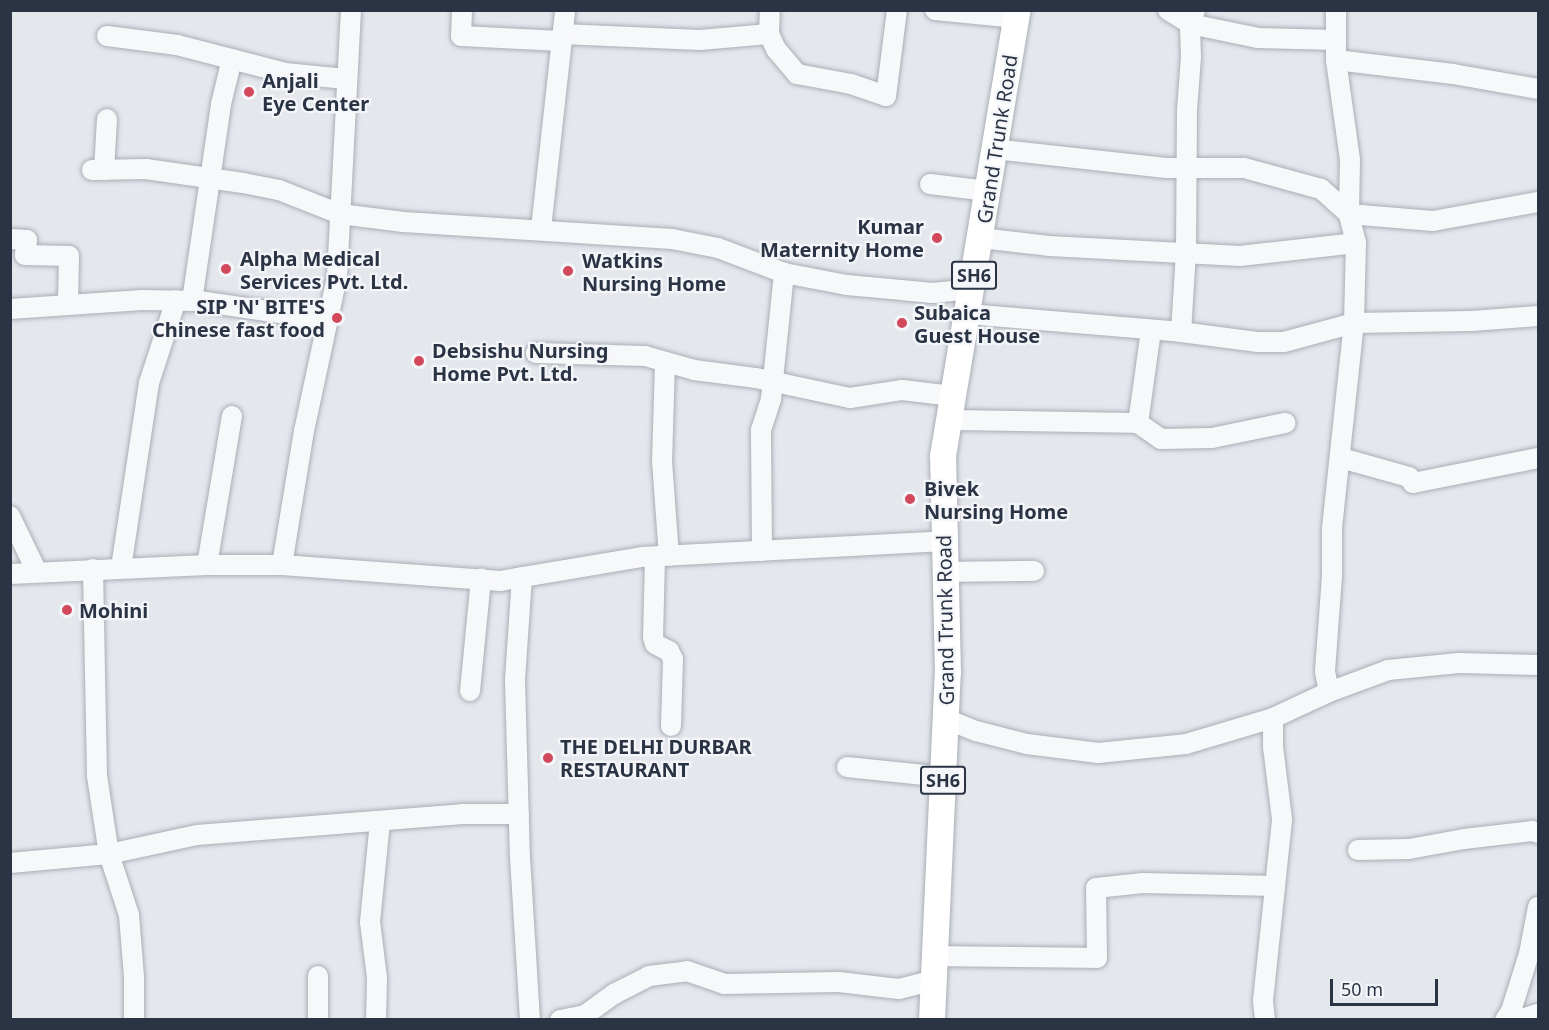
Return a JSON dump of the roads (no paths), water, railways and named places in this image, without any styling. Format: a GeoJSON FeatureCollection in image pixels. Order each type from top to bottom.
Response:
{"type":"FeatureCollection","features":[{"type":"Feature","properties":{"kind":"main road","name":"Grand Trunk Road"},"geometry":{"type":"LineString","coordinates":[[932,1020],[948,673],[943,456],[1018,14]]}},
{"type":"Feature","properties":{"kind":"street"},"geometry":{"type":"LineString","coordinates":[[282,565],[304,431],[337,277],[351,10]]}},
{"type":"Feature","properties":{"kind":"street"},"geometry":{"type":"LineString","coordinates":[[462,10],[461,36],[700,40],[769,34]]}},
{"type":"Feature","properties":{"kind":"street"},"geometry":{"type":"LineString","coordinates":[[541,229],[565,10]]}},
{"type":"Feature","properties":{"kind":"street"},"geometry":{"type":"LineString","coordinates":[[770,10],[769,34],[776,49],[796,74],[851,84],[886,96],[897,10]]}},
{"type":"Feature","properties":{"kind":"street"},"geometry":{"type":"LineString","coordinates":[[935,10],[1018,14]]}},
{"type":"Feature","properties":{"kind":"street"},"geometry":{"type":"LineString","coordinates":[[1168,10],[1258,38],[1335,50],[1539,89]]}},
{"type":"Feature","properties":{"kind":"street"},"geometry":{"type":"LineString","coordinates":[[1329,692],[1325,671],[1332,575],[1332,528],[1354,324],[1356,243],[1350,214],[1350,160],[1335,50],[1336,10]]}},
{"type":"Feature","properties":{"kind":"street"},"geometry":{"type":"LineString","coordinates":[[1181,332],[1186,252],[1184,168],[1193,17]]}},
{"type":"Feature","properties":{"kind":"street"},"geometry":{"type":"LineString","coordinates":[[107,36],[177,45],[285,73],[346,79]]}},
{"type":"Feature","properties":{"kind":"street"},"geometry":{"type":"LineString","coordinates":[[121,568],[149,383],[184,301],[210,179],[221,104],[232,59]]}},
{"type":"Feature","properties":{"kind":"street"},"geometry":{"type":"LineString","coordinates":[[107,119],[98,170],[146,169],[279,190],[340,214],[403,222],[672,239],[718,248],[784,273],[847,285],[933,293],[972,289]]}},
{"type":"Feature","properties":{"kind":"street"},"geometry":{"type":"LineString","coordinates":[[995,149],[1184,168],[1244,168],[1321,189],[1350,214],[1433,221],[1539,202]]}},
{"type":"Feature","properties":{"kind":"street"},"geometry":{"type":"LineString","coordinates":[[930,184],[988,191]]}},
{"type":"Feature","properties":{"kind":"street"},"geometry":{"type":"LineString","coordinates":[[981,238],[1048,246],[1240,256],[1356,243]]}},
{"type":"Feature","properties":{"kind":"street"},"geometry":{"type":"LineString","coordinates":[[10,239],[27,240],[25,255],[69,256],[68,304]]}},
{"type":"Feature","properties":{"kind":"street"},"geometry":{"type":"LineString","coordinates":[[762,551],[760,430],[769,412],[774,381],[784,273]]}},
{"type":"Feature","properties":{"kind":"street"},"geometry":{"type":"LineString","coordinates":[[10,309],[68,304],[184,301],[328,320]]}},
{"type":"Feature","properties":{"kind":"street"},"geometry":{"type":"LineString","coordinates":[[968,314],[1181,332],[1258,342],[1284,342],[1354,324],[1472,321],[1539,316]]}},
{"type":"Feature","properties":{"kind":"street"},"geometry":{"type":"LineString","coordinates":[[1138,423],[1151,331]]}},
{"type":"Feature","properties":{"kind":"street"},"geometry":{"type":"LineString","coordinates":[[536,353],[645,356],[694,370],[774,381],[850,398],[902,390],[951,408],[1138,423],[1161,439],[1212,438],[1285,423]]}},
{"type":"Feature","properties":{"kind":"street"},"geometry":{"type":"LineString","coordinates":[[665,362],[662,556],[654,637],[656,644],[669,651],[673,658],[671,726]]}},
{"type":"Feature","properties":{"kind":"street"},"geometry":{"type":"LineString","coordinates":[[207,565],[232,416]]}},
{"type":"Feature","properties":{"kind":"street"},"geometry":{"type":"LineString","coordinates":[[1341,458],[1409,477],[1413,483],[1539,458]]}},
{"type":"Feature","properties":{"kind":"street"},"geometry":{"type":"LineString","coordinates":[[10,516],[38,572]]}},
{"type":"Feature","properties":{"kind":"street"},"geometry":{"type":"LineString","coordinates":[[10,574],[207,565],[282,565],[500,581],[662,556],[945,541]]}},
{"type":"Feature","properties":{"kind":"street"},"geometry":{"type":"LineString","coordinates":[[93,569],[97,776],[109,854],[129,915],[134,976],[134,1020]]}},
{"type":"Feature","properties":{"kind":"street"},"geometry":{"type":"LineString","coordinates":[[946,572],[1034,571]]}},
{"type":"Feature","properties":{"kind":"street"},"geometry":{"type":"LineString","coordinates":[[522,577],[515,681],[519,814],[530,1020]]}},
{"type":"Feature","properties":{"kind":"street"},"geometry":{"type":"LineString","coordinates":[[470,691],[481,579]]}},
{"type":"Feature","properties":{"kind":"street"},"geometry":{"type":"LineString","coordinates":[[946,719],[976,731],[1027,744],[1098,753],[1186,744],[1273,718],[1329,692],[1388,670],[1459,663],[1539,665]]}},
{"type":"Feature","properties":{"kind":"street"},"geometry":{"type":"LineString","coordinates":[[1265,1020],[1263,1001],[1282,819],[1273,747],[1273,718]]}},
{"type":"Feature","properties":{"kind":"street"},"geometry":{"type":"LineString","coordinates":[[847,767],[943,777]]}},
{"type":"Feature","properties":{"kind":"street"},"geometry":{"type":"LineString","coordinates":[[10,863],[109,854],[197,836],[462,814],[519,814]]}},
{"type":"Feature","properties":{"kind":"street"},"geometry":{"type":"LineString","coordinates":[[376,1020],[377,978],[370,922],[380,821]]}},
{"type":"Feature","properties":{"kind":"street"},"geometry":{"type":"LineString","coordinates":[[1358,850],[1409,849],[1464,839],[1532,831],[1539,833]]}},
{"type":"Feature","properties":{"kind":"street"},"geometry":{"type":"LineString","coordinates":[[560,1020],[585,1018],[614,994],[649,976],[687,971],[724,984],[839,982],[899,989],[934,968],[1097,958],[1096,888],[1143,883],[1275,886]]}},
{"type":"Feature","properties":{"kind":"street"},"geometry":{"type":"LineString","coordinates":[[1505,1020],[1511,1011],[1529,954],[1539,907]]}},
{"type":"Feature","properties":{"kind":"street"},"geometry":{"type":"LineString","coordinates":[[318,976],[318,1020]]}},
{"type":"Feature","properties":{"kind":"street"},"geometry":{"type":"LineString","coordinates":[[1518,1020],[1539,1014]]}},
{"type":"Feature","properties":{"kind":"place","name":"Anjali Eye Center"},"geometry":{"type":"Point","coordinates":[249,92]}},
{"type":"Feature","properties":{"kind":"place","name":"Kumar Maternity Home"},"geometry":{"type":"Point","coordinates":[937,238]}},
{"type":"Feature","properties":{"kind":"place","name":"Alpha Medical Services Pvt. Ltd."},"geometry":{"type":"Point","coordinates":[226,269]}},
{"type":"Feature","properties":{"kind":"place","name":"Watkins Nursing Home"},"geometry":{"type":"Point","coordinates":[568,271]}},
{"type":"Feature","properties":{"kind":"place","name":"SIP 'N' BITE'S Chinese fast food"},"geometry":{"type":"Point","coordinates":[337,318]}},
{"type":"Feature","properties":{"kind":"place","name":"Subaica Guest House"},"geometry":{"type":"Point","coordinates":[902,323]}},
{"type":"Feature","properties":{"kind":"place","name":"Debsishu Nursing Home Pvt. Ltd."},"geometry":{"type":"Point","coordinates":[419,361]}},
{"type":"Feature","properties":{"kind":"place","name":"Bivek Nursing Home"},"geometry":{"type":"Point","coordinates":[910,499]}},
{"type":"Feature","properties":{"kind":"place","name":"Mohini"},"geometry":{"type":"Point","coordinates":[67,610]}},
{"type":"Feature","properties":{"kind":"place","name":"THE DELHI DURBAR RESTAURANT"},"geometry":{"type":"Point","coordinates":[548,758]}}]}
